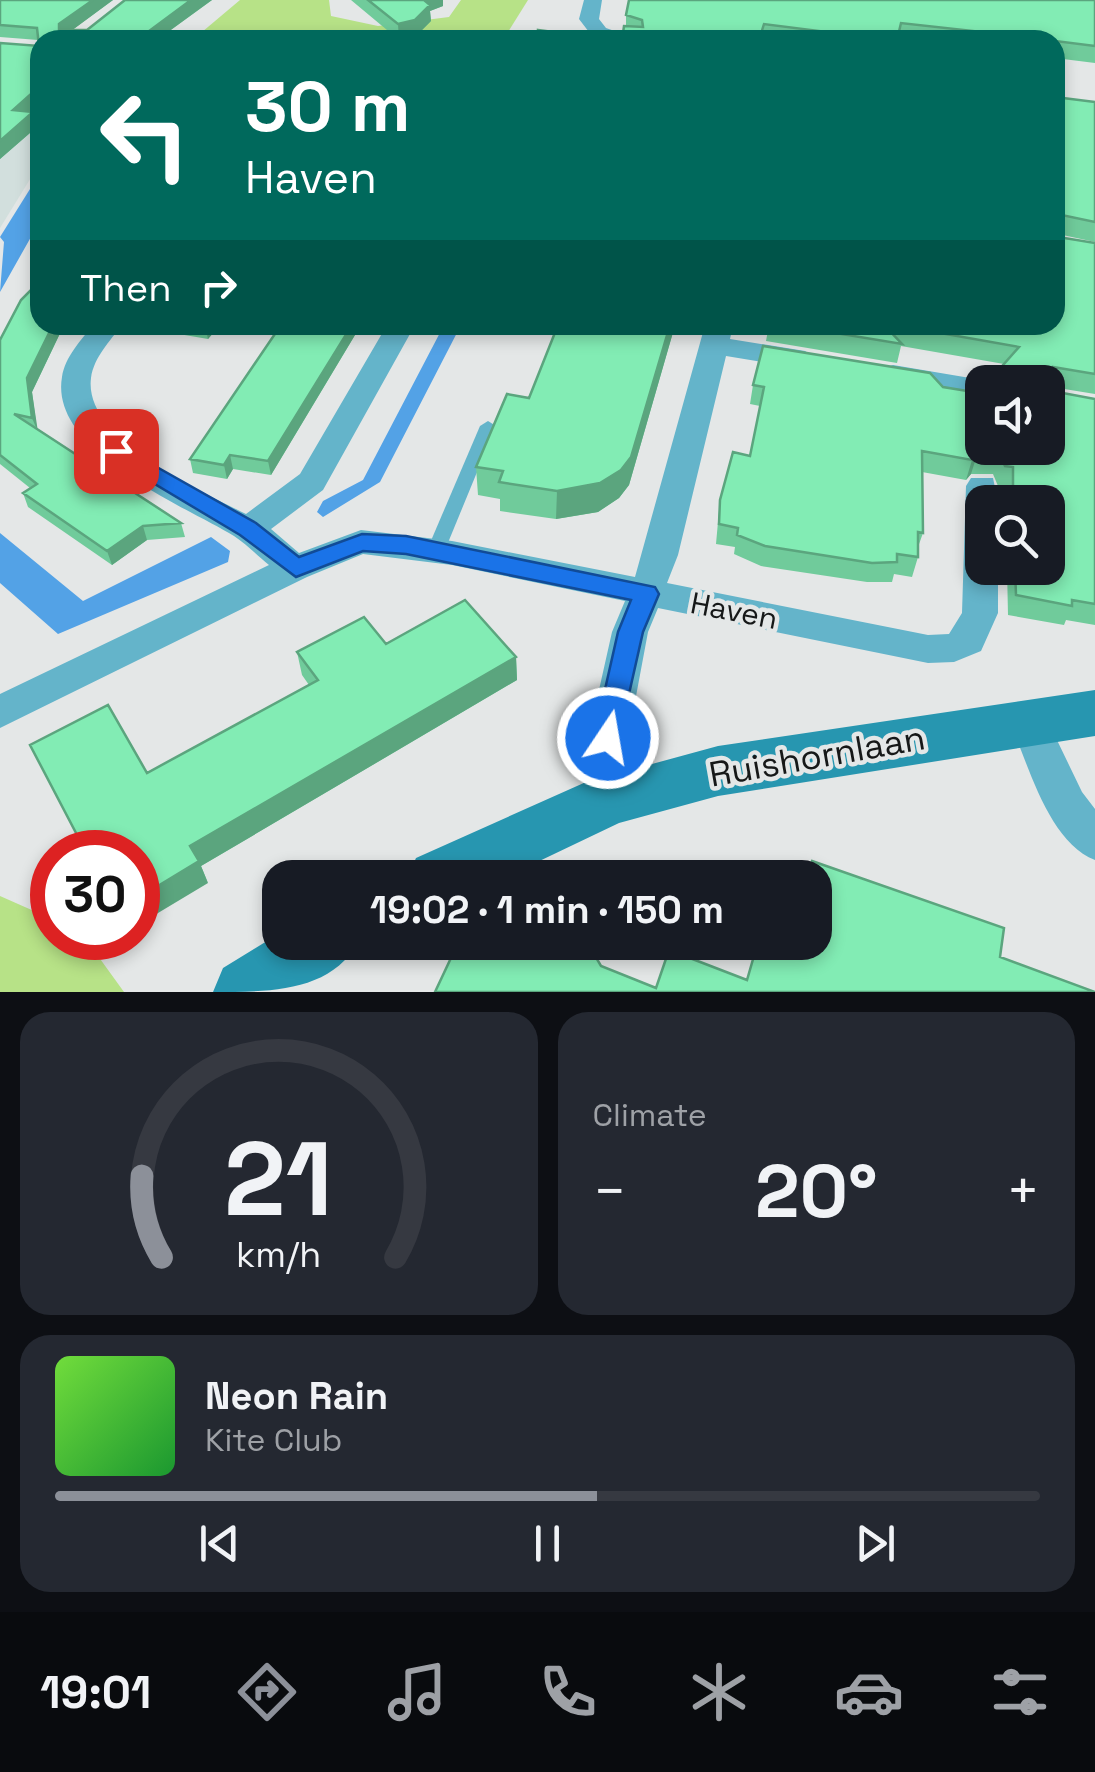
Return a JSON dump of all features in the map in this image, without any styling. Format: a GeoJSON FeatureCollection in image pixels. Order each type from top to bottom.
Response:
{"type":"FeatureCollection","features":[{"type":"Feature","properties":{"kind":"main road","name":"Ruishornlaan"},"geometry":{"type":"LineString","coordinates":[[472,860],[632,794],[718,771],[1095,712]]}},
{"type":"Feature","properties":{"kind":"main road"},"geometry":{"type":"LineString","coordinates":[[247,992],[297,960]]}},
{"type":"Feature","properties":{"kind":"street"},"geometry":{"type":"LineString","coordinates":[[593,0],[589,19],[597,30]]}},
{"type":"Feature","properties":{"kind":"street"},"geometry":{"type":"LineString","coordinates":[[101,335],[80,364],[76,385],[83,418],[116,451],[248,529],[296,568]]}},
{"type":"Feature","properties":{"kind":"street"},"geometry":{"type":"LineString","coordinates":[[248,529],[312,482],[395,335]]}},
{"type":"Feature","properties":{"kind":"street"},"geometry":{"type":"LineString","coordinates":[[632,794],[608,738],[630,632],[661,555],[717,335],[832,364]]}},
{"type":"Feature","properties":{"kind":"street"},"geometry":{"type":"LineString","coordinates":[[869,370],[965,386]]}},
{"type":"Feature","properties":{"kind":"street","name":"Haven"},"geometry":{"type":"LineString","coordinates":[[0,712],[296,568],[362,542],[436,550],[928,649],[954,648],[968,641],[980,614],[980,585]]}},
{"type":"Feature","properties":{"kind":"street"},"geometry":{"type":"LineString","coordinates":[[1028,720],[1067,805],[1095,841]]}},
{"type":"Feature","properties":{"kind":"lane"},"geometry":{"type":"LineString","coordinates":[[436,550],[488,426]]}},
{"type":"Feature","properties":{"kind":"shaded area"},"geometry":{"type":"Polygon","coordinates":[[[0,100],[30,102],[30,179],[0,228],[0,100]]]}},
{"type":"Feature","properties":{"kind":"green space"},"geometry":{"type":"Polygon","coordinates":[[[240,0],[329,0],[331,16],[378,26],[449,17],[461,0],[528,0],[509,30],[204,30],[240,0]]]}},
{"type":"Feature","properties":{"kind":"green space"},"geometry":{"type":"Polygon","coordinates":[[[0,896],[30,909],[30,960],[101,960],[124,992],[0,992],[0,896]]]}},
{"type":"Feature","properties":{"kind":"water"},"geometry":{"type":"Polygon","coordinates":[[[30,189],[30,239],[0,292],[4,242],[0,237],[30,189]]]}},
{"type":"Feature","properties":{"kind":"water"},"geometry":{"type":"Polygon","coordinates":[[[439,335],[456,335],[380,482],[323,517],[317,512],[323,501],[363,480],[439,335]]]}},
{"type":"Feature","properties":{"kind":"water"},"geometry":{"type":"Polygon","coordinates":[[[0,533],[83,601],[211,537],[230,551],[228,562],[58,634],[0,583],[0,533]]]}},
{"type":"Feature","properties":{"kind":"building"},"geometry":{"type":"Polygon","coordinates":[[[0,0],[93,0],[59,24],[59,30],[0,25],[0,0]]]}},
{"type":"Feature","properties":{"kind":"building"},"geometry":{"type":"Polygon","coordinates":[[[125,0],[191,0],[150,30],[87,30],[125,0]]]}},
{"type":"Feature","properties":{"kind":"building"},"geometry":{"type":"Polygon","coordinates":[[[368,0],[424,0],[430,5],[415,20],[398,24],[368,0]]]}},
{"type":"Feature","properties":{"kind":"building"},"geometry":{"type":"Polygon","coordinates":[[[629,0],[1095,0],[1095,46],[1065,42],[1065,30],[964,30],[901,23],[899,30],[811,30],[764,24],[762,30],[623,30],[624,26],[643,27],[642,20],[626,15],[629,0]]]}},
{"type":"Feature","properties":{"kind":"building"},"geometry":{"type":"Polygon","coordinates":[[[0,43],[30,45],[30,95],[13,110],[30,115],[0,141],[0,43]]]}},
{"type":"Feature","properties":{"kind":"building"},"geometry":{"type":"Polygon","coordinates":[[[1065,98],[1095,102],[1095,222],[1065,216],[1065,98]]]}},
{"type":"Feature","properties":{"kind":"building"},"geometry":{"type":"Polygon","coordinates":[[[1065,238],[1095,243],[1095,374],[1065,369],[1065,365],[1003,365],[1019,347],[951,335],[1065,335],[1065,238]]]}},
{"type":"Feature","properties":{"kind":"building"},"geometry":{"type":"Polygon","coordinates":[[[30,291],[30,335],[48,335],[27,378],[32,418],[14,414],[181,523],[143,526],[107,551],[23,493],[37,484],[0,455],[0,340],[30,291]]]}},
{"type":"Feature","properties":{"kind":"building"},"geometry":{"type":"Polygon","coordinates":[[[274,335],[346,335],[268,461],[230,455],[224,465],[190,459],[274,335]]]}},
{"type":"Feature","properties":{"kind":"building"},"geometry":{"type":"Polygon","coordinates":[[[554,335],[667,335],[631,457],[621,470],[600,483],[557,491],[499,482],[503,471],[476,467],[507,394],[529,398],[554,335]]]}},
{"type":"Feature","properties":{"kind":"building"},"geometry":{"type":"Polygon","coordinates":[[[848,335],[893,335],[902,344],[848,335]]]}},
{"type":"Feature","properties":{"kind":"building"},"geometry":{"type":"Polygon","coordinates":[[[763,346],[930,373],[943,387],[965,391],[965,459],[922,451],[923,533],[918,532],[918,557],[897,554],[897,562],[872,563],[765,546],[737,535],[738,528],[719,524],[720,500],[733,452],[750,456],[764,387],[753,385],[763,346]]]}},
{"type":"Feature","properties":{"kind":"building"},"geometry":{"type":"Polygon","coordinates":[[[1065,393],[1095,399],[1095,604],[1072,600],[1072,606],[1016,595],[1016,585],[1065,585],[1065,485],[1013,485],[1013,467],[1005,466],[1065,465],[1065,393]]]}},
{"type":"Feature","properties":{"kind":"building"},"geometry":{"type":"Polygon","coordinates":[[[465,600],[516,657],[190,846],[199,861],[160,885],[160,830],[74,830],[30,745],[108,705],[147,773],[318,680],[297,652],[364,617],[386,644],[465,600]]]}},
{"type":"Feature","properties":{"kind":"building"},"geometry":{"type":"Polygon","coordinates":[[[832,868],[1004,928],[1000,957],[1095,992],[435,992],[450,960],[598,960],[601,966],[656,988],[666,960],[695,960],[747,980],[753,960],[832,960],[832,868]]]}},
{"type":"Feature","properties":{"kind":"route"},"geometry":{"type":"LineString","coordinates":[[116,451],[248,529],[296,568],[362,542],[406,545],[608,583],[646,594],[630,632],[608,738]]}}]}
